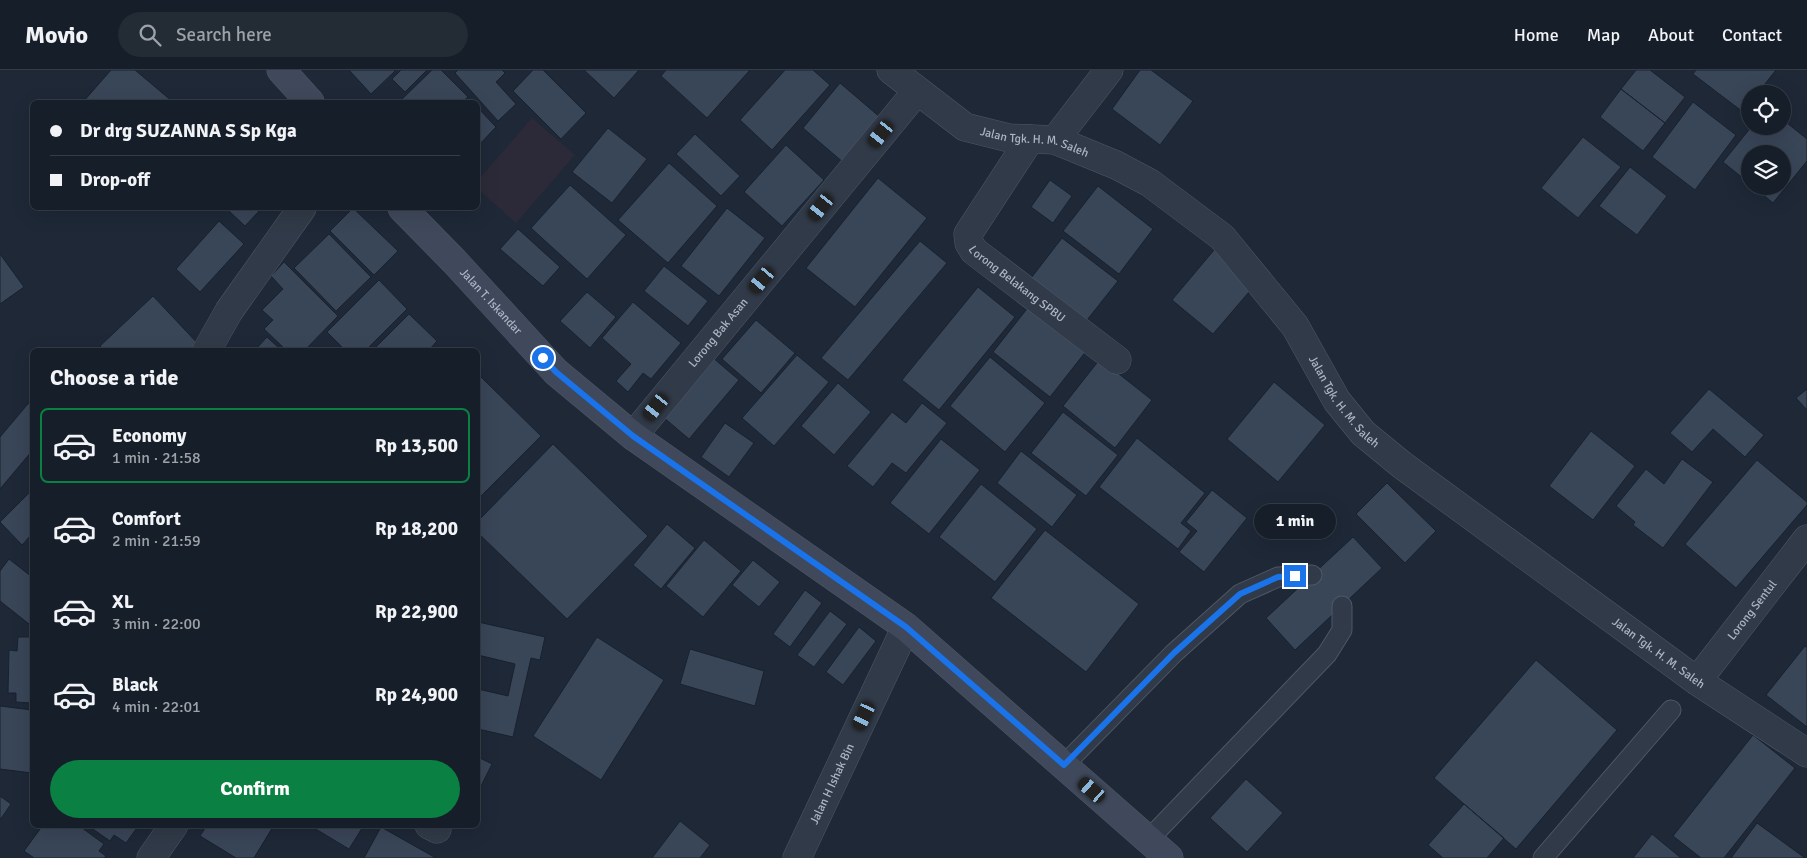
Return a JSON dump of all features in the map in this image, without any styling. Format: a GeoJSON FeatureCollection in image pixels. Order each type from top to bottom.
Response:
{"type":"FeatureCollection","features":[{"type":"Feature","properties":{"kind":"street"},"geometry":{"type":"LineString","coordinates":[[281,70],[308,100]]}},
{"type":"Feature","properties":{"kind":"street","name":"Jalan Tgk. H. M. Saleh"},"geometry":{"type":"LineString","coordinates":[[891,70],[965,127],[1009,138],[1042,140],[1116,164],[1150,182],[1222,237],[1295,326],[1337,401],[1363,433],[1402,465],[1697,681],[1807,754]]}},
{"type":"Feature","properties":{"kind":"street","name":"Lorong Belakang SPBU"},"geometry":{"type":"LineString","coordinates":[[1109,70],[1042,140],[968,234],[969,243],[974,251],[1117,360]]}},
{"type":"Feature","properties":{"kind":"street","name":"Lorong Bak Asan"},"geometry":{"type":"LineString","coordinates":[[633,436],[917,91]]}},
{"type":"Feature","properties":{"kind":"street"},"geometry":{"type":"LineString","coordinates":[[208,348],[229,311],[301,210]]}},
{"type":"Feature","properties":{"kind":"street","name":"Jalan T. Iskandar"},"geometry":{"type":"LineString","coordinates":[[404,210],[454,261],[556,372],[633,436],[906,627],[1169,858]]}},
{"type":"Feature","properties":{"kind":"street","name":"Lorong Sentul"},"geometry":{"type":"LineString","coordinates":[[1697,681],[1807,539]]}},
{"type":"Feature","properties":{"kind":"street","name":"Jalan H Ishak Bin"},"geometry":{"type":"LineString","coordinates":[[797,858],[906,627]]}},
{"type":"Feature","properties":{"kind":"street"},"geometry":{"type":"LineString","coordinates":[[151,858],[172,828]]}},
{"type":"Feature","properties":{"kind":"lane"},"geometry":{"type":"LineString","coordinates":[[1064,765],[1174,653],[1240,594],[1278,577],[1312,575]]}},
{"type":"Feature","properties":{"kind":"lane"},"geometry":{"type":"LineString","coordinates":[[1149,839],[1328,654],[1342,630],[1342,606]]}},
{"type":"Feature","properties":{"kind":"lane"},"geometry":{"type":"LineString","coordinates":[[1543,858],[1671,710]]}},
{"type":"Feature","properties":{"kind":"shaded area"},"geometry":{"type":"Polygon","coordinates":[[[532,118],[575,155],[516,223],[480,191],[480,178],[532,118]]]}},
{"type":"Feature","properties":{"kind":"building"},"geometry":{"type":"Polygon","coordinates":[[[111,70],[135,70],[171,100],[85,100],[111,70]]]}},
{"type":"Feature","properties":{"kind":"building"},"geometry":{"type":"Polygon","coordinates":[[[349,70],[394,70],[395,71],[371,94],[349,70]]]}},
{"type":"Feature","properties":{"kind":"building"},"geometry":{"type":"Polygon","coordinates":[[[401,70],[427,70],[405,92],[392,79],[401,70]]]}},
{"type":"Feature","properties":{"kind":"building"},"geometry":{"type":"Polygon","coordinates":[[[432,70],[441,70],[468,97],[464,100],[401,100],[432,70]]]}},
{"type":"Feature","properties":{"kind":"building"},"geometry":{"type":"Polygon","coordinates":[[[458,70],[502,70],[505,73],[496,82],[516,104],[498,121],[455,73],[458,70]]]}},
{"type":"Feature","properties":{"kind":"building"},"geometry":{"type":"Polygon","coordinates":[[[533,70],[543,70],[586,113],[561,139],[513,91],[533,70]]]}},
{"type":"Feature","properties":{"kind":"building"},"geometry":{"type":"Polygon","coordinates":[[[584,70],[639,70],[614,98],[584,70]]]}},
{"type":"Feature","properties":{"kind":"building"},"geometry":{"type":"Polygon","coordinates":[[[666,70],[750,70],[707,118],[661,76],[666,70]]]}},
{"type":"Feature","properties":{"kind":"building"},"geometry":{"type":"Polygon","coordinates":[[[785,70],[813,70],[830,85],[772,150],[740,120],[785,70]]]}},
{"type":"Feature","properties":{"kind":"building"},"geometry":{"type":"Polygon","coordinates":[[[1140,70],[1151,70],[1193,101],[1160,145],[1112,109],[1140,70]]]}},
{"type":"Feature","properties":{"kind":"building"},"geometry":{"type":"Polygon","coordinates":[[[1636,70],[1650,70],[1685,97],[1665,123],[1621,89],[1636,70]]]}},
{"type":"Feature","properties":{"kind":"building"},"geometry":{"type":"Polygon","coordinates":[[[1696,70],[1776,70],[1764,85],[1741,85],[1741,110],[1693,74],[1696,70]]]}},
{"type":"Feature","properties":{"kind":"building"},"geometry":{"type":"Polygon","coordinates":[[[840,83],[881,118],[844,163],[803,128],[840,83]]]}},
{"type":"Feature","properties":{"kind":"building"},"geometry":{"type":"Polygon","coordinates":[[[1621,89],[1665,123],[1643,151],[1600,117],[1621,89]]]}},
{"type":"Feature","properties":{"kind":"building"},"geometry":{"type":"Polygon","coordinates":[[[1693,102],[1736,135],[1695,190],[1652,157],[1693,102]]]}},
{"type":"Feature","properties":{"kind":"building"},"geometry":{"type":"Polygon","coordinates":[[[480,110],[496,127],[480,144],[480,110]]]}},
{"type":"Feature","properties":{"kind":"building"},"geometry":{"type":"Polygon","coordinates":[[[1791,126],[1807,139],[1807,161],[1791,181],[1791,145],[1741,145],[1741,177],[1723,162],[1745,135],[1791,135],[1791,126]]]}},
{"type":"Feature","properties":{"kind":"building"},"geometry":{"type":"Polygon","coordinates":[[[608,128],[647,159],[612,203],[572,172],[608,128]]]}},
{"type":"Feature","properties":{"kind":"building"},"geometry":{"type":"Polygon","coordinates":[[[695,134],[740,176],[721,196],[676,154],[695,134]]]}},
{"type":"Feature","properties":{"kind":"building"},"geometry":{"type":"Polygon","coordinates":[[[1583,137],[1621,167],[1578,218],[1541,188],[1583,137]]]}},
{"type":"Feature","properties":{"kind":"building"},"geometry":{"type":"Polygon","coordinates":[[[786,145],[824,180],[782,226],[744,192],[786,145]]]}},
{"type":"Feature","properties":{"kind":"building"},"geometry":{"type":"Polygon","coordinates":[[[669,163],[717,206],[668,263],[618,220],[669,163]]]}},
{"type":"Feature","properties":{"kind":"building"},"geometry":{"type":"Polygon","coordinates":[[[1630,167],[1667,196],[1637,235],[1599,206],[1630,167]]]}},
{"type":"Feature","properties":{"kind":"building"},"geometry":{"type":"Polygon","coordinates":[[[878,178],[927,218],[855,307],[806,268],[878,178]]]}},
{"type":"Feature","properties":{"kind":"building"},"geometry":{"type":"Polygon","coordinates":[[[1050,180],[1072,196],[1053,223],[1031,207],[1050,180]]]}},
{"type":"Feature","properties":{"kind":"building"},"geometry":{"type":"Polygon","coordinates":[[[570,185],[626,235],[587,279],[531,228],[570,185]]]}},
{"type":"Feature","properties":{"kind":"building"},"geometry":{"type":"Polygon","coordinates":[[[1098,186],[1153,229],[1119,274],[1063,231],[1098,186]]]}},
{"type":"Feature","properties":{"kind":"building"},"geometry":{"type":"Polygon","coordinates":[[[1764,195],[1779,195],[1773,203],[1764,195]]]}},
{"type":"Feature","properties":{"kind":"building"},"geometry":{"type":"Polygon","coordinates":[[[727,208],[765,238],[719,296],[681,266],[727,208]]]}},
{"type":"Feature","properties":{"kind":"building"},"geometry":{"type":"Polygon","coordinates":[[[230,210],[260,210],[245,226],[229,211],[230,210]]]}},
{"type":"Feature","properties":{"kind":"building"},"geometry":{"type":"Polygon","coordinates":[[[351,210],[355,210],[398,251],[374,275],[330,231],[351,210]]]}},
{"type":"Feature","properties":{"kind":"building"},"geometry":{"type":"Polygon","coordinates":[[[219,221],[244,244],[200,292],[176,269],[219,221]]]}},
{"type":"Feature","properties":{"kind":"building"},"geometry":{"type":"Polygon","coordinates":[[[518,229],[560,267],[543,286],[500,249],[518,229]]]}},
{"type":"Feature","properties":{"kind":"building"},"geometry":{"type":"Polygon","coordinates":[[[329,234],[371,277],[336,311],[294,268],[329,234]]]}},
{"type":"Feature","properties":{"kind":"building"},"geometry":{"type":"Polygon","coordinates":[[[1062,238],[1118,281],[1083,325],[1028,282],[1062,238]]]}},
{"type":"Feature","properties":{"kind":"building"},"geometry":{"type":"Polygon","coordinates":[[[920,241],[947,263],[848,380],[821,358],[920,241]]]}},
{"type":"Feature","properties":{"kind":"building"},"geometry":{"type":"Polygon","coordinates":[[[1214,250],[1255,285],[1213,334],[1172,300],[1214,250]]]}},
{"type":"Feature","properties":{"kind":"building"},"geometry":{"type":"Polygon","coordinates":[[[0,254],[24,287],[0,304],[0,254]]]}},
{"type":"Feature","properties":{"kind":"building"},"geometry":{"type":"Polygon","coordinates":[[[284,262],[338,316],[307,348],[284,348],[264,329],[273,320],[262,310],[283,289],[271,276],[284,262]]]}},
{"type":"Feature","properties":{"kind":"building"},"geometry":{"type":"Polygon","coordinates":[[[664,266],[708,301],[688,326],[644,291],[664,266]]]}},
{"type":"Feature","properties":{"kind":"building"},"geometry":{"type":"Polygon","coordinates":[[[379,280],[407,309],[368,348],[343,348],[327,332],[379,280]]]}},
{"type":"Feature","properties":{"kind":"building"},"geometry":{"type":"Polygon","coordinates":[[[978,287],[1015,317],[939,410],[902,380],[978,287]]]}},
{"type":"Feature","properties":{"kind":"building"},"geometry":{"type":"Polygon","coordinates":[[[587,292],[616,317],[590,348],[560,321],[587,292]]]}},
{"type":"Feature","properties":{"kind":"building"},"geometry":{"type":"Polygon","coordinates":[[[153,296],[201,347],[102,348],[100,346],[153,296]]]}},
{"type":"Feature","properties":{"kind":"building"},"geometry":{"type":"Polygon","coordinates":[[[633,302],[681,343],[651,379],[643,373],[628,392],[616,381],[631,364],[602,338],[633,302]]]}},
{"type":"Feature","properties":{"kind":"building"},"geometry":{"type":"Polygon","coordinates":[[[1030,305],[1087,350],[1050,397],[993,352],[1030,305]]]}},
{"type":"Feature","properties":{"kind":"building"},"geometry":{"type":"Polygon","coordinates":[[[409,314],[437,341],[431,348],[375,348],[409,314]]]}},
{"type":"Feature","properties":{"kind":"building"},"geometry":{"type":"Polygon","coordinates":[[[756,320],[795,353],[761,393],[722,359],[756,320]]]}},
{"type":"Feature","properties":{"kind":"building"},"geometry":{"type":"Polygon","coordinates":[[[267,337],[279,348],[257,348],[267,337]]]}},
{"type":"Feature","properties":{"kind":"building"},"geometry":{"type":"Polygon","coordinates":[[[706,352],[739,380],[689,439],[656,411],[706,352]]]}},
{"type":"Feature","properties":{"kind":"building"},"geometry":{"type":"Polygon","coordinates":[[[797,355],[829,382],[774,446],[742,418],[797,355]]]}},
{"type":"Feature","properties":{"kind":"building"},"geometry":{"type":"Polygon","coordinates":[[[990,357],[1045,403],[1005,452],[950,406],[990,357]]]}},
{"type":"Feature","properties":{"kind":"building"},"geometry":{"type":"Polygon","coordinates":[[[1100,359],[1152,400],[1115,448],[1063,406],[1100,359]]]}},
{"type":"Feature","properties":{"kind":"building"},"geometry":{"type":"Polygon","coordinates":[[[480,376],[541,436],[480,497],[480,376]]]}},
{"type":"Feature","properties":{"kind":"building"},"geometry":{"type":"Polygon","coordinates":[[[1274,382],[1325,425],[1278,482],[1227,439],[1274,382]]]}},
{"type":"Feature","properties":{"kind":"building"},"geometry":{"type":"Polygon","coordinates":[[[838,383],[871,412],[834,455],[801,426],[838,383]]]}},
{"type":"Feature","properties":{"kind":"building"},"geometry":{"type":"Polygon","coordinates":[[[1709,389],[1764,435],[1745,457],[1713,429],[1692,452],[1670,433],[1709,389]]]}},
{"type":"Feature","properties":{"kind":"building"},"geometry":{"type":"Polygon","coordinates":[[[1807,389],[1807,410],[1796,398],[1807,389]]]}},
{"type":"Feature","properties":{"kind":"building"},"geometry":{"type":"Polygon","coordinates":[[[30,401],[30,453],[0,489],[0,437],[30,401]]]}},
{"type":"Feature","properties":{"kind":"building"},"geometry":{"type":"Polygon","coordinates":[[[922,403],[947,423],[906,473],[892,463],[873,487],[847,466],[892,412],[906,423],[922,403]]]}},
{"type":"Feature","properties":{"kind":"building"},"geometry":{"type":"Polygon","coordinates":[[[1063,412],[1118,455],[1086,496],[1031,453],[1063,412]]]}},
{"type":"Feature","properties":{"kind":"building"},"geometry":{"type":"Polygon","coordinates":[[[725,423],[754,443],[729,477],[701,457],[725,423]]]}},
{"type":"Feature","properties":{"kind":"building"},"geometry":{"type":"Polygon","coordinates":[[[1591,431],[1635,466],[1593,520],[1549,486],[1591,431]]]}},
{"type":"Feature","properties":{"kind":"building"},"geometry":{"type":"Polygon","coordinates":[[[1137,438],[1205,493],[1181,523],[1191,531],[1178,549],[1099,487],[1137,438]]]}},
{"type":"Feature","properties":{"kind":"building"},"geometry":{"type":"Polygon","coordinates":[[[941,439],[980,470],[929,534],[890,503],[941,439]]]}},
{"type":"Feature","properties":{"kind":"building"},"geometry":{"type":"Polygon","coordinates":[[[553,444],[648,536],[567,619],[480,535],[480,519],[553,444]]]}},
{"type":"Feature","properties":{"kind":"building"},"geometry":{"type":"Polygon","coordinates":[[[1021,451],[1077,495],[1052,527],[997,483],[1021,451]]]}},
{"type":"Feature","properties":{"kind":"building"},"geometry":{"type":"Polygon","coordinates":[[[1682,459],[1713,482],[1663,548],[1633,525],[1635,522],[1616,506],[1646,469],[1664,484],[1682,459]]]}},
{"type":"Feature","properties":{"kind":"building"},"geometry":{"type":"Polygon","coordinates":[[[1757,460],[1807,502],[1807,505],[1736,588],[1685,544],[1757,460]]]}},
{"type":"Feature","properties":{"kind":"building"},"geometry":{"type":"Polygon","coordinates":[[[1387,483],[1436,531],[1405,563],[1356,514],[1387,483]]]}},
{"type":"Feature","properties":{"kind":"building"},"geometry":{"type":"Polygon","coordinates":[[[981,484],[1037,529],[995,582],[939,537],[981,484]]]}},
{"type":"Feature","properties":{"kind":"building"},"geometry":{"type":"Polygon","coordinates":[[[1212,490],[1247,518],[1204,572],[1179,552],[1197,531],[1186,522],[1212,490]]]}},
{"type":"Feature","properties":{"kind":"building"},"geometry":{"type":"Polygon","coordinates":[[[30,492],[30,536],[22,545],[0,522],[30,492]]]}},
{"type":"Feature","properties":{"kind":"building"},"geometry":{"type":"Polygon","coordinates":[[[667,524],[695,548],[661,589],[633,565],[667,524]]]}},
{"type":"Feature","properties":{"kind":"building"},"geometry":{"type":"Polygon","coordinates":[[[1045,530],[1139,604],[1086,672],[991,598],[1045,530]]]}},
{"type":"Feature","properties":{"kind":"building"},"geometry":{"type":"Polygon","coordinates":[[[1353,537],[1382,568],[1295,650],[1266,618],[1353,537]]]}},
{"type":"Feature","properties":{"kind":"building"},"geometry":{"type":"Polygon","coordinates":[[[704,540],[741,571],[703,617],[666,586],[704,540]]]}},
{"type":"Feature","properties":{"kind":"building"},"geometry":{"type":"Polygon","coordinates":[[[9,559],[30,575],[29,624],[0,601],[0,571],[9,559]]]}},
{"type":"Feature","properties":{"kind":"building"},"geometry":{"type":"Polygon","coordinates":[[[753,560],[780,582],[759,607],[732,585],[753,560]]]}},
{"type":"Feature","properties":{"kind":"building"},"geometry":{"type":"Polygon","coordinates":[[[805,590],[822,603],[790,647],[773,634],[805,590]]]}},
{"type":"Feature","properties":{"kind":"building"},"geometry":{"type":"Polygon","coordinates":[[[830,611],[847,624],[814,667],[797,655],[830,611]]]}},
{"type":"Feature","properties":{"kind":"building"},"geometry":{"type":"Polygon","coordinates":[[[480,622],[545,637],[540,660],[531,658],[513,737],[480,729],[480,689],[508,696],[515,664],[480,655],[480,622]]]}},
{"type":"Feature","properties":{"kind":"building"},"geometry":{"type":"Polygon","coordinates":[[[859,627],[876,641],[843,685],[826,672],[859,627]]]}},
{"type":"Feature","properties":{"kind":"building"},"geometry":{"type":"Polygon","coordinates":[[[18,637],[30,637],[30,703],[16,702],[16,693],[8,693],[9,650],[17,651],[18,637]]]}},
{"type":"Feature","properties":{"kind":"building"},"geometry":{"type":"Polygon","coordinates":[[[597,637],[664,680],[601,780],[533,736],[597,637]]]}},
{"type":"Feature","properties":{"kind":"building"},"geometry":{"type":"Polygon","coordinates":[[[1805,646],[1807,648],[1807,727],[1766,695],[1805,646]]]}},
{"type":"Feature","properties":{"kind":"building"},"geometry":{"type":"Polygon","coordinates":[[[690,649],[764,671],[755,706],[680,684],[690,649]]]}},
{"type":"Feature","properties":{"kind":"building"},"geometry":{"type":"Polygon","coordinates":[[[1536,660],[1617,730],[1516,849],[1434,778],[1536,660]]]}},
{"type":"Feature","properties":{"kind":"building"},"geometry":{"type":"Polygon","coordinates":[[[0,706],[30,710],[30,773],[0,769],[0,706]]]}},
{"type":"Feature","properties":{"kind":"building"},"geometry":{"type":"Polygon","coordinates":[[[1753,735],[1795,768],[1724,858],[1701,858],[1673,836],[1753,735]]]}},
{"type":"Feature","properties":{"kind":"building"},"geometry":{"type":"Polygon","coordinates":[[[480,758],[492,764],[480,788],[480,758]]]}},
{"type":"Feature","properties":{"kind":"building"},"geometry":{"type":"Polygon","coordinates":[[[1246,779],[1283,813],[1247,852],[1210,818],[1246,779]]]}},
{"type":"Feature","properties":{"kind":"building"},"geometry":{"type":"Polygon","coordinates":[[[0,796],[11,804],[0,820],[0,796]]]}},
{"type":"Feature","properties":{"kind":"building"},"geometry":{"type":"Polygon","coordinates":[[[1464,804],[1504,838],[1487,858],[1443,858],[1428,845],[1464,804]]]}},
{"type":"Feature","properties":{"kind":"building"},"geometry":{"type":"Polygon","coordinates":[[[680,821],[710,845],[700,858],[652,858],[680,821]]]}},
{"type":"Feature","properties":{"kind":"building"},"geometry":{"type":"Polygon","coordinates":[[[1757,823],[1805,858],[1731,858],[1757,823]]]}},
{"type":"Feature","properties":{"kind":"building"},"geometry":{"type":"Polygon","coordinates":[[[41,828],[82,828],[104,844],[99,851],[106,856],[104,858],[34,858],[24,851],[41,828]]]}},
{"type":"Feature","properties":{"kind":"building"},"geometry":{"type":"Polygon","coordinates":[[[91,828],[137,828],[126,843],[114,835],[110,841],[91,828]]]}},
{"type":"Feature","properties":{"kind":"building"},"geometry":{"type":"Polygon","coordinates":[[[205,828],[272,828],[254,858],[236,858],[200,836],[205,828]]]}},
{"type":"Feature","properties":{"kind":"building"},"geometry":{"type":"Polygon","coordinates":[[[314,828],[362,828],[349,849],[314,828]]]}},
{"type":"Feature","properties":{"kind":"building"},"geometry":{"type":"Polygon","coordinates":[[[380,828],[383,828],[436,858],[364,858],[380,828]]]}},
{"type":"Feature","properties":{"kind":"building"},"geometry":{"type":"Polygon","coordinates":[[[1652,834],[1681,858],[1633,858],[1652,834]]]}},
{"type":"Feature","properties":{"kind":"route"},"geometry":{"type":"LineString","coordinates":[[543,358],[556,372],[633,436],[906,627],[1064,765],[1174,653],[1240,594],[1278,577],[1295,576]]}}]}
